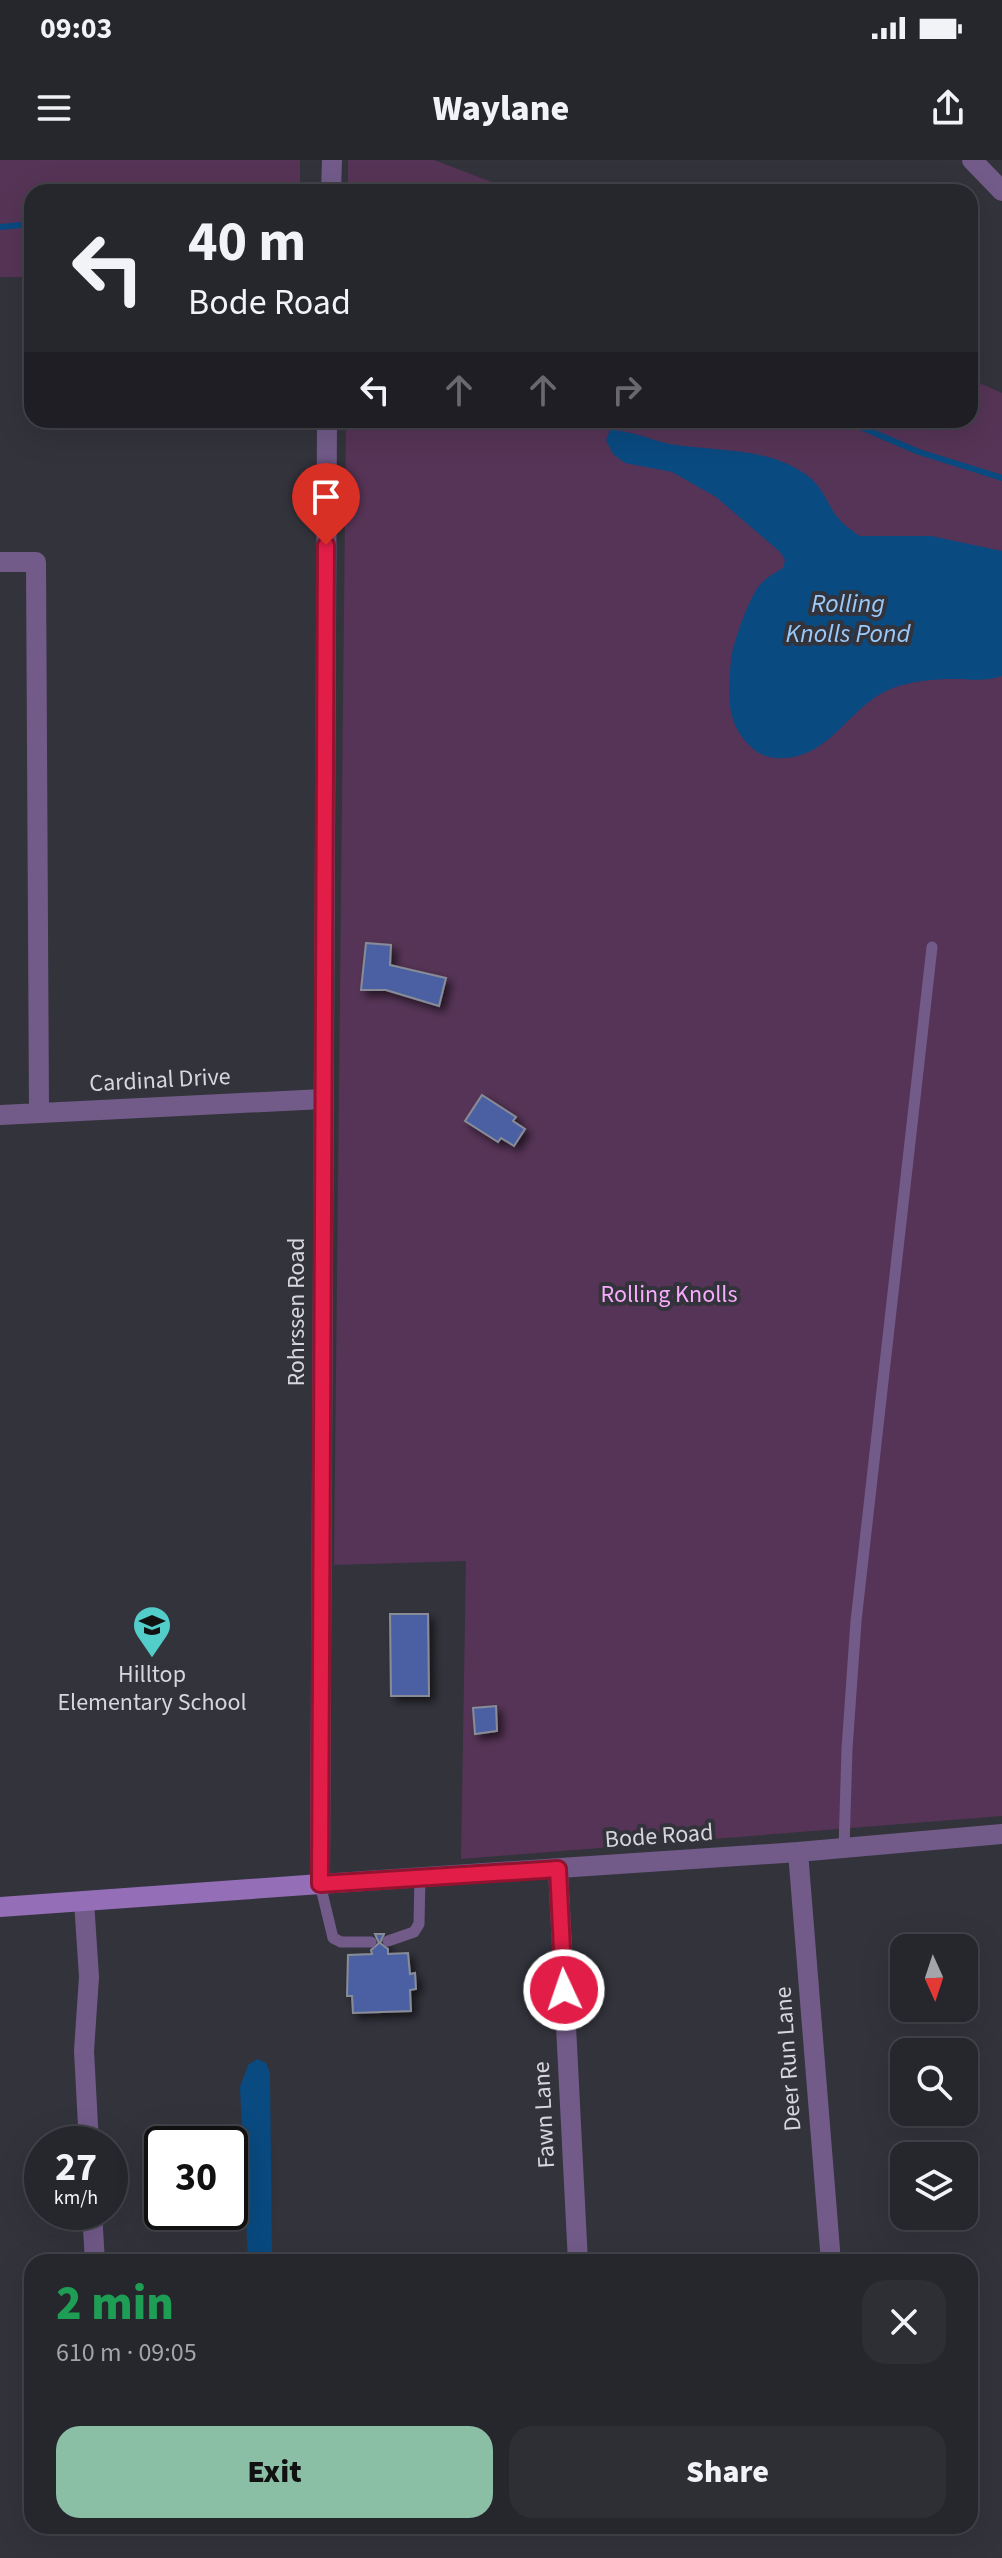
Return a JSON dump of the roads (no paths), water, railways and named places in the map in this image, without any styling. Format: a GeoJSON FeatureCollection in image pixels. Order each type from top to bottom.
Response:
{"type":"FeatureCollection","features":[{"type":"Feature","properties":{"kind":"street"},"geometry":{"type":"LineString","coordinates":[[331,184],[332,160]]}},
{"type":"Feature","properties":{"kind":"street"},"geometry":{"type":"LineString","coordinates":[[972,160],[1002,191]]}},
{"type":"Feature","properties":{"kind":"street","name":"Rohrssen Road"},"geometry":{"type":"LineString","coordinates":[[320,1884],[327,428]]}},
{"type":"Feature","properties":{"kind":"street"},"geometry":{"type":"LineString","coordinates":[[0,562],[36,562],[39,1111]]}},
{"type":"Feature","properties":{"kind":"street","name":"Cardinal Drive"},"geometry":{"type":"LineString","coordinates":[[0,1115],[323,1099]]}},
{"type":"Feature","properties":{"kind":"street","name":"Bode Road"},"geometry":{"type":"LineString","coordinates":[[320,1884],[798,1852],[1002,1834]]}},
{"type":"Feature","properties":{"kind":"street","name":"Deer Run Lane"},"geometry":{"type":"LineString","coordinates":[[798,1852],[830,2254]]}},
{"type":"Feature","properties":{"kind":"street","name":"Fawn Lane"},"geometry":{"type":"LineString","coordinates":[[558,1869],[578,2254]]}},
{"type":"Feature","properties":{"kind":"street"},"geometry":{"type":"LineString","coordinates":[[0,1907],[320,1884]]}},
{"type":"Feature","properties":{"kind":"street"},"geometry":{"type":"LineString","coordinates":[[84,1901],[89,1977],[84,2051],[88,2126]]}},
{"type":"Feature","properties":{"kind":"street"},"geometry":{"type":"LineString","coordinates":[[93,2230],[95,2254]]}},
{"type":"Feature","properties":{"kind":"lane"},"geometry":{"type":"LineString","coordinates":[[844,1848],[856,1621],[932,947]]}},
{"type":"Feature","properties":{"kind":"lane"},"geometry":{"type":"LineString","coordinates":[[388,1941],[414,1932],[419,1924],[420,1876]]}},
{"type":"Feature","properties":{"kind":"lane"},"geometry":{"type":"LineString","coordinates":[[320,1884],[333,1938],[341,1942],[371,1942]]}},
{"type":"Feature","properties":{"kind":"water","name":"Rolling Knolls Pond"},"geometry":{"type":"Polygon","coordinates":[[[610,430],[670,444],[759,455],[793,466],[812,480],[839,519],[860,536],[931,536],[1002,551],[1002,676],[984,680],[931,680],[893,688],[865,706],[815,749],[783,758],[757,752],[742,737],[732,717],[729,695],[731,660],[742,622],[755,593],[764,581],[783,568],[785,560],[780,552],[716,497],[672,472],[625,463],[613,454],[606,440],[610,430]]]}},
{"type":"Feature","properties":{"kind":"water"},"geometry":{"type":"Polygon","coordinates":[[[257,2059],[266,2063],[270,2073],[272,2254],[248,2254],[248,2126],[242,2126],[240,2087],[248,2065],[257,2059]]]}},
{"type":"Feature","properties":{"kind":"waterway"},"geometry":{"type":"LineString","coordinates":[[0,227],[24,225]]}},
{"type":"Feature","properties":{"kind":"waterway"},"geometry":{"type":"LineString","coordinates":[[863,428],[919,452],[1002,478]]}},
{"type":"Feature","properties":{"kind":"place","name":"Hilltop Elementary School"},"geometry":{"type":"Point","coordinates":[152,1659]}},
{"type":"Feature","properties":{"kind":"park label","name":"Rolling Knolls"},"geometry":{"type":"Point","coordinates":[669,1294]}}]}
